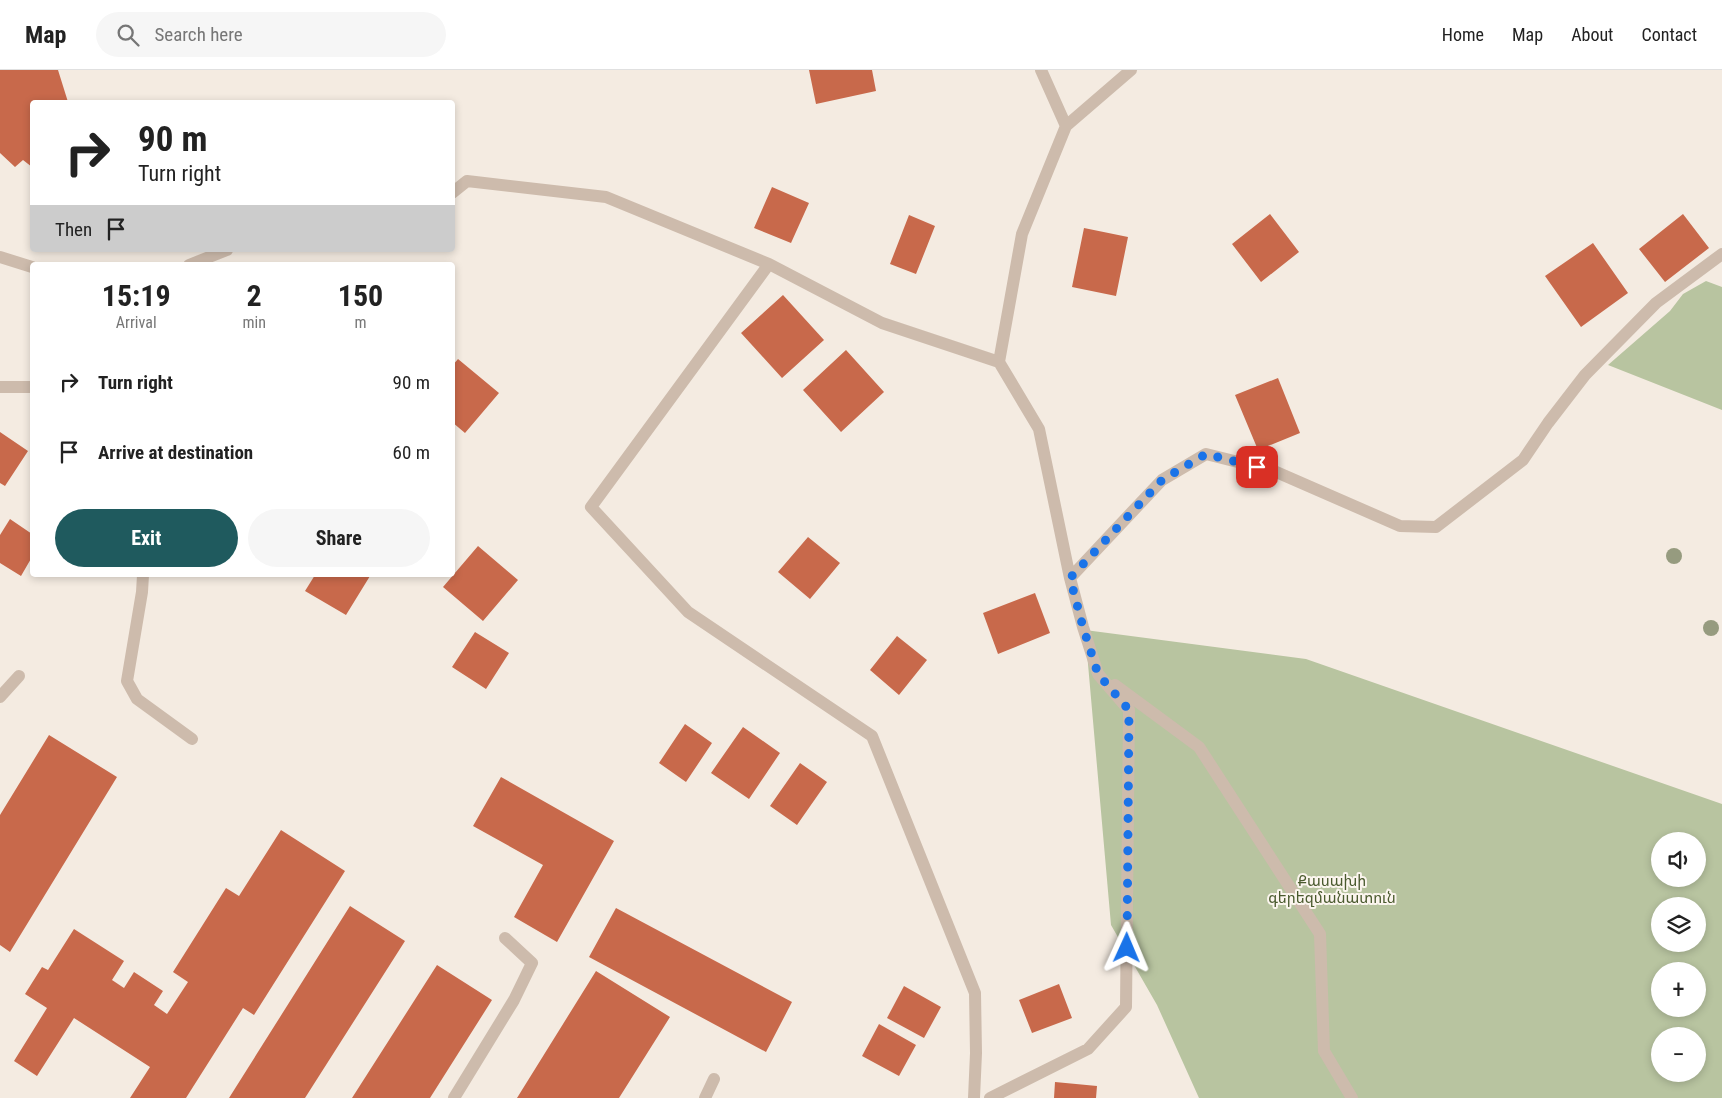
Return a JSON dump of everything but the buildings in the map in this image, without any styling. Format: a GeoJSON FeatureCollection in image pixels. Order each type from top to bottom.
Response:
{"type":"FeatureCollection","features":[{"type":"Feature","properties":{"kind":"street"},"geometry":{"type":"LineString","coordinates":[[1041,70],[1066,126]]}},
{"type":"Feature","properties":{"kind":"street"},"geometry":{"type":"LineString","coordinates":[[999,362],[1022,234],[1066,126],[1131,70]]}},
{"type":"Feature","properties":{"kind":"street"},"geometry":{"type":"LineString","coordinates":[[455,191],[467,181],[606,197],[769,264],[882,323],[999,362],[1039,429],[1070,578],[1098,674],[1129,710],[1126,1007],[1088,1050],[990,1098]]}},
{"type":"Feature","properties":{"kind":"street"},"geometry":{"type":"LineString","coordinates":[[197,262],[222,252]]}},
{"type":"Feature","properties":{"kind":"street"},"geometry":{"type":"LineString","coordinates":[[1070,578],[1162,480],[1206,454],[1274,471],[1400,526],[1436,527],[1523,460],[1548,423],[1585,375],[1656,303],[1722,254]]}},
{"type":"Feature","properties":{"kind":"street"},"geometry":{"type":"LineString","coordinates":[[0,257],[30,266]]}},
{"type":"Feature","properties":{"kind":"street"},"geometry":{"type":"LineString","coordinates":[[769,264],[591,507],[688,612],[872,736],[975,994],[976,1052],[974,1098]]}},
{"type":"Feature","properties":{"kind":"street"},"geometry":{"type":"LineString","coordinates":[[0,387],[30,387]]}},
{"type":"Feature","properties":{"kind":"street"},"geometry":{"type":"LineString","coordinates":[[143,577],[127,681],[137,699],[192,739]]}},
{"type":"Feature","properties":{"kind":"street"},"geometry":{"type":"LineString","coordinates":[[1098,674],[1199,747],[1320,934],[1324,1051],[1352,1098]]}},
{"type":"Feature","properties":{"kind":"street"},"geometry":{"type":"LineString","coordinates":[[0,697],[19,676]]}},
{"type":"Feature","properties":{"kind":"street"},"geometry":{"type":"LineString","coordinates":[[454,1098],[514,1000],[532,963],[505,938]]}},
{"type":"Feature","properties":{"kind":"street"},"geometry":{"type":"LineString","coordinates":[[705,1098],[714,1079]]}},
{"type":"Feature","properties":{"kind":"green space"},"geometry":{"type":"Polygon","coordinates":[[[1706,281],[1722,287],[1722,410],[1608,365],[1670,311],[1683,294],[1706,281]]]}},
{"type":"Feature","properties":{"kind":"green space","name":"Քասախի գերեզմանատուն"},"geometry":{"type":"Polygon","coordinates":[[[1085,630],[1306,659],[1722,804],[1722,1098],[1199,1098],[1157,1005],[1111,925],[1085,630]]]}},
{"type":"Feature","properties":{"kind":"route"},"geometry":{"type":"LineString","coordinates":[[1127,948],[1129,710],[1098,674],[1070,578],[1162,480],[1206,454],[1257,467]]}}]}
